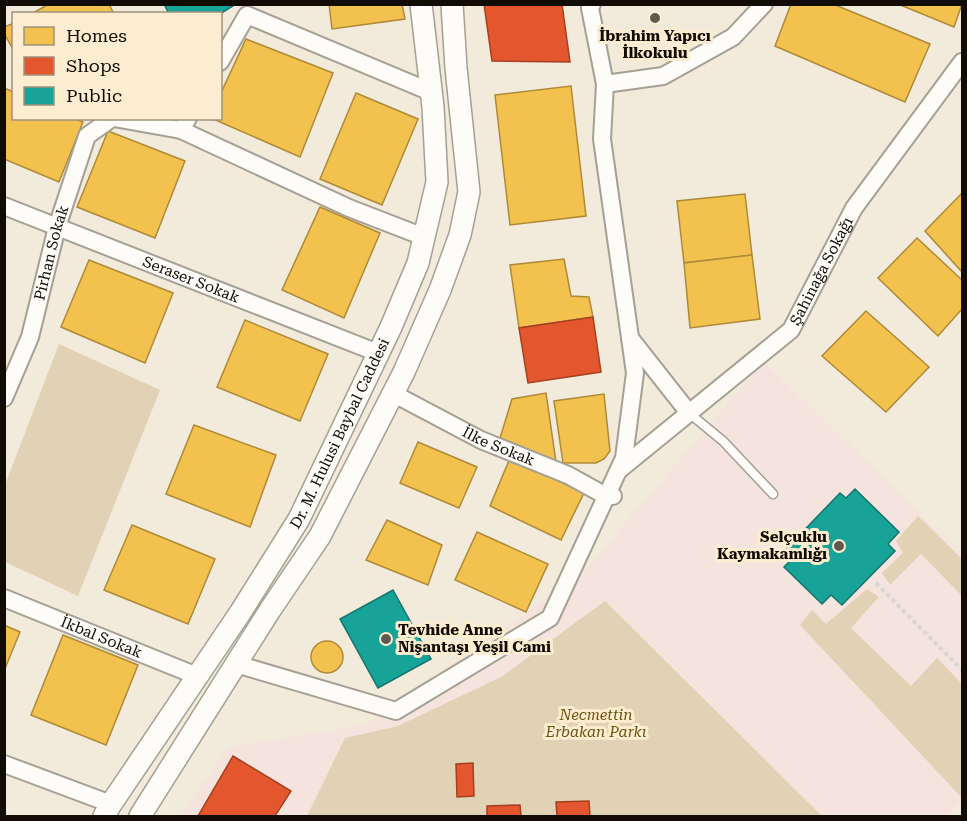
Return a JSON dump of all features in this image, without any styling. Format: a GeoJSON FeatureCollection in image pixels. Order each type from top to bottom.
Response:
{"type":"FeatureCollection","features":[{"type":"Feature","properties":{"kind":"street","name":"Dr. M. Hulusi Baybal Caddesi"},"geometry":{"type":"LineString","coordinates":[[108,810],[240,613],[299,519],[418,263],[437,182],[431,92],[421,4]]}},
{"type":"Feature","properties":{"kind":"street","name":"Dr. M. Hulusi Baybal Caddesi"},"geometry":{"type":"LineString","coordinates":[[140,816],[270,609],[320,536],[394,394],[441,290],[460,235],[469,192],[452,4]]}},
{"type":"Feature","properties":{"kind":"street"},"geometry":{"type":"LineString","coordinates":[[236,664],[396,711],[550,618],[610,496],[624,458],[634,373],[602,139],[605,84],[590,8],[592,4]]}},
{"type":"Feature","properties":{"kind":"street"},"geometry":{"type":"LineString","coordinates":[[605,84],[663,76],[733,37],[764,4]]}},
{"type":"Feature","properties":{"kind":"street"},"geometry":{"type":"LineString","coordinates":[[222,59],[247,15],[431,92]]}},
{"type":"Feature","properties":{"kind":"street","name":"Şahinağa Sokağı"},"geometry":{"type":"LineString","coordinates":[[618,471],[791,330],[854,208],[963,62]]}},
{"type":"Feature","properties":{"kind":"street","name":"Pirhan Sokak"},"geometry":{"type":"LineString","coordinates":[[4,398],[30,337],[57,227],[87,136],[110,120]]}},
{"type":"Feature","properties":{"kind":"street","name":"Pirhan Sokak"},"geometry":{"type":"LineString","coordinates":[[137,120],[185,124],[349,208],[424,237]]}},
{"type":"Feature","properties":{"kind":"street","name":"Seraser Sokak"},"geometry":{"type":"LineString","coordinates":[[4,206],[378,353]]}},
{"type":"Feature","properties":{"kind":"street"},"geometry":{"type":"LineString","coordinates":[[630,338],[689,413]]}},
{"type":"Feature","properties":{"kind":"street","name":"İlke Sokak"},"geometry":{"type":"LineString","coordinates":[[394,394],[481,440],[610,496]]}},
{"type":"Feature","properties":{"kind":"street","name":"İkbal Sokak"},"geometry":{"type":"LineString","coordinates":[[4,598],[197,676]]}},
{"type":"Feature","properties":{"kind":"street"},"geometry":{"type":"LineString","coordinates":[[4,764],[108,810]]}},
{"type":"Feature","properties":{"kind":"lane"},"geometry":{"type":"LineString","coordinates":[[689,413],[723,441],[773,494]]}},
{"type":"Feature","properties":{"kind":"path"},"geometry":{"type":"LineString","coordinates":[[876,583],[963,670]]}},
{"type":"Feature","properties":{"kind":"shaded area"},"geometry":{"type":"Polygon","coordinates":[[[764,362],[962,554],[962,801],[945,816],[180,816],[229,747],[365,725],[583,572],[764,362]]]}},
{"type":"Feature","properties":{"kind":"green space"},"geometry":{"type":"Polygon","coordinates":[[[59,344],[160,390],[78,596],[5,562],[5,485],[59,344]]]}},
{"type":"Feature","properties":{"kind":"green space"},"geometry":{"type":"Polygon","coordinates":[[[918,516],[962,559],[962,596],[921,554],[890,585],[882,573],[903,553],[896,541],[918,516]]]}},
{"type":"Feature","properties":{"kind":"green space"},"geometry":{"type":"Polygon","coordinates":[[[867,589],[879,597],[851,628],[911,686],[937,658],[962,684],[962,798],[800,625],[812,610],[826,624],[867,589]]]}},
{"type":"Feature","properties":{"kind":"green space","name":"Necmettin Erbakan Parkı"},"geometry":{"type":"Polygon","coordinates":[[[605,601],[822,816],[307,816],[345,738],[398,726],[501,677],[605,601]]]}},
{"type":"Feature","properties":{"kind":"building: Homes"},"geometry":{"type":"Polygon","coordinates":[[[49,4],[109,4],[113,12],[35,12],[49,4]]]}},
{"type":"Feature","properties":{"kind":"building: Homes"},"geometry":{"type":"Polygon","coordinates":[[[329,4],[402,4],[405,19],[332,29],[329,4]]]}},
{"type":"Feature","properties":{"kind":"building: Homes"},"geometry":{"type":"Polygon","coordinates":[[[791,4],[833,4],[930,44],[905,102],[775,46],[791,4]]]}},
{"type":"Feature","properties":{"kind":"building: Homes"},"geometry":{"type":"Polygon","coordinates":[[[898,4],[962,4],[954,27],[898,4]]]}},
{"type":"Feature","properties":{"kind":"building: Homes"},"geometry":{"type":"Polygon","coordinates":[[[12,24],[12,47],[4,33],[4,27],[12,24]]]}},
{"type":"Feature","properties":{"kind":"building: Homes"},"geometry":{"type":"Polygon","coordinates":[[[246,39],[333,73],[300,157],[216,120],[222,120],[222,91],[246,39]]]}},
{"type":"Feature","properties":{"kind":"building: Homes"},"geometry":{"type":"Polygon","coordinates":[[[571,86],[586,216],[510,225],[495,95],[571,86]]]}},
{"type":"Feature","properties":{"kind":"building: Homes"},"geometry":{"type":"Polygon","coordinates":[[[4,88],[12,91],[12,120],[78,120],[83,122],[59,182],[4,159],[4,88]]]}},
{"type":"Feature","properties":{"kind":"building: Homes"},"geometry":{"type":"Polygon","coordinates":[[[356,93],[418,119],[382,205],[320,179],[356,93]]]}},
{"type":"Feature","properties":{"kind":"building: Homes"},"geometry":{"type":"Polygon","coordinates":[[[108,131],[185,161],[155,238],[77,207],[108,131]]]}},
{"type":"Feature","properties":{"kind":"building: Homes"},"geometry":{"type":"Polygon","coordinates":[[[962,193],[962,272],[925,231],[962,193]]]}},
{"type":"Feature","properties":{"kind":"building: Homes"},"geometry":{"type":"Polygon","coordinates":[[[745,194],[752,255],[684,263],[677,201],[745,194]]]}},
{"type":"Feature","properties":{"kind":"building: Homes"},"geometry":{"type":"Polygon","coordinates":[[[320,207],[380,233],[344,318],[282,290],[320,207]]]}},
{"type":"Feature","properties":{"kind":"building: Homes"},"geometry":{"type":"Polygon","coordinates":[[[917,238],[962,280],[962,309],[938,336],[878,278],[917,238]]]}},
{"type":"Feature","properties":{"kind":"building: Homes"},"geometry":{"type":"Polygon","coordinates":[[[752,255],[760,319],[690,328],[684,263],[752,255]]]}},
{"type":"Feature","properties":{"kind":"building: Homes"},"geometry":{"type":"Polygon","coordinates":[[[564,259],[571,296],[589,297],[593,317],[519,328],[510,265],[564,259]]]}},
{"type":"Feature","properties":{"kind":"building: Homes"},"geometry":{"type":"Polygon","coordinates":[[[89,260],[173,293],[145,363],[61,327],[89,260]]]}},
{"type":"Feature","properties":{"kind":"building: Homes"},"geometry":{"type":"Polygon","coordinates":[[[866,311],[929,367],[886,412],[822,356],[866,311]]]}},
{"type":"Feature","properties":{"kind":"building: Homes"},"geometry":{"type":"Polygon","coordinates":[[[245,320],[328,354],[300,421],[217,387],[245,320]]]}},
{"type":"Feature","properties":{"kind":"building: Homes"},"geometry":{"type":"Polygon","coordinates":[[[546,393],[556,462],[500,438],[512,399],[546,393]]]}},
{"type":"Feature","properties":{"kind":"building: Homes"},"geometry":{"type":"Polygon","coordinates":[[[604,394],[610,451],[604,459],[596,463],[563,463],[554,401],[604,394]]]}},
{"type":"Feature","properties":{"kind":"building: Homes"},"geometry":{"type":"Polygon","coordinates":[[[194,425],[276,455],[250,527],[166,494],[194,425]]]}},
{"type":"Feature","properties":{"kind":"building: Homes"},"geometry":{"type":"Polygon","coordinates":[[[418,442],[477,467],[459,508],[400,483],[418,442]]]}},
{"type":"Feature","properties":{"kind":"building: Homes"},"geometry":{"type":"Polygon","coordinates":[[[510,458],[584,493],[561,540],[490,506],[510,458]]]}},
{"type":"Feature","properties":{"kind":"building: Homes"},"geometry":{"type":"Polygon","coordinates":[[[387,520],[442,545],[428,585],[366,560],[387,520]]]}},
{"type":"Feature","properties":{"kind":"building: Homes"},"geometry":{"type":"Polygon","coordinates":[[[132,525],[215,559],[188,624],[104,590],[132,525]]]}},
{"type":"Feature","properties":{"kind":"building: Homes"},"geometry":{"type":"Polygon","coordinates":[[[477,532],[548,564],[526,612],[455,580],[477,532]]]}},
{"type":"Feature","properties":{"kind":"building: Homes"},"geometry":{"type":"Polygon","coordinates":[[[4,625],[20,632],[4,671],[4,625]]]}},
{"type":"Feature","properties":{"kind":"building: Homes"},"geometry":{"type":"Polygon","coordinates":[[[63,635],[138,665],[106,745],[31,715],[63,635]]]}},
{"type":"Feature","properties":{"kind":"building: Homes"},"geometry":{"type":"Polygon","coordinates":[[[327,641],[338,646],[343,657],[338,668],[327,673],[316,668],[311,657],[316,646],[327,641]]]}},
{"type":"Feature","properties":{"kind":"building: Shops"},"geometry":{"type":"Polygon","coordinates":[[[484,4],[562,4],[570,62],[492,61],[484,4]]]}},
{"type":"Feature","properties":{"kind":"building: Shops"},"geometry":{"type":"Polygon","coordinates":[[[593,317],[601,372],[528,383],[519,328],[593,317]]]}},
{"type":"Feature","properties":{"kind":"building: Shops"},"geometry":{"type":"Polygon","coordinates":[[[233,756],[291,791],[275,816],[198,816],[233,756]]]}},
{"type":"Feature","properties":{"kind":"building: Shops"},"geometry":{"type":"Polygon","coordinates":[[[473,763],[474,796],[457,797],[456,764],[473,763]]]}},
{"type":"Feature","properties":{"kind":"building: Shops"},"geometry":{"type":"Polygon","coordinates":[[[589,801],[590,816],[557,816],[556,802],[589,801]]]}},
{"type":"Feature","properties":{"kind":"building: Shops"},"geometry":{"type":"Polygon","coordinates":[[[520,805],[521,816],[487,816],[487,806],[520,805]]]}},
{"type":"Feature","properties":{"kind":"building: Public"},"geometry":{"type":"Polygon","coordinates":[[[164,4],[236,4],[222,13],[168,12],[164,4]]]}},
{"type":"Feature","properties":{"kind":"building: Public","name":"Selçuklu Kaymakamlığı"},"geometry":{"type":"Polygon","coordinates":[[[855,489],[899,532],[888,544],[895,551],[842,605],[831,595],[822,604],[784,567],[794,557],[786,549],[840,493],[846,498],[855,489]]]}},
{"type":"Feature","properties":{"kind":"building: Public","name":"Tevhide Anne Nişantaşı Yeşil Cami"},"geometry":{"type":"Polygon","coordinates":[[[393,590],[431,659],[378,688],[340,619],[393,590]]]}},
{"type":"Feature","properties":{"kind":"place","name":"İbrahim Yapıcı İlkokulu"},"geometry":{"type":"Point","coordinates":[655,18]}},
{"type":"Feature","properties":{"kind":"place","name":"Selçuklu Kaymakamlığı"},"geometry":{"type":"Point","coordinates":[839,546]}},
{"type":"Feature","properties":{"kind":"place","name":"Tevhide Anne Nişantaşı Yeşil Cami"},"geometry":{"type":"Point","coordinates":[386,639]}}]}
